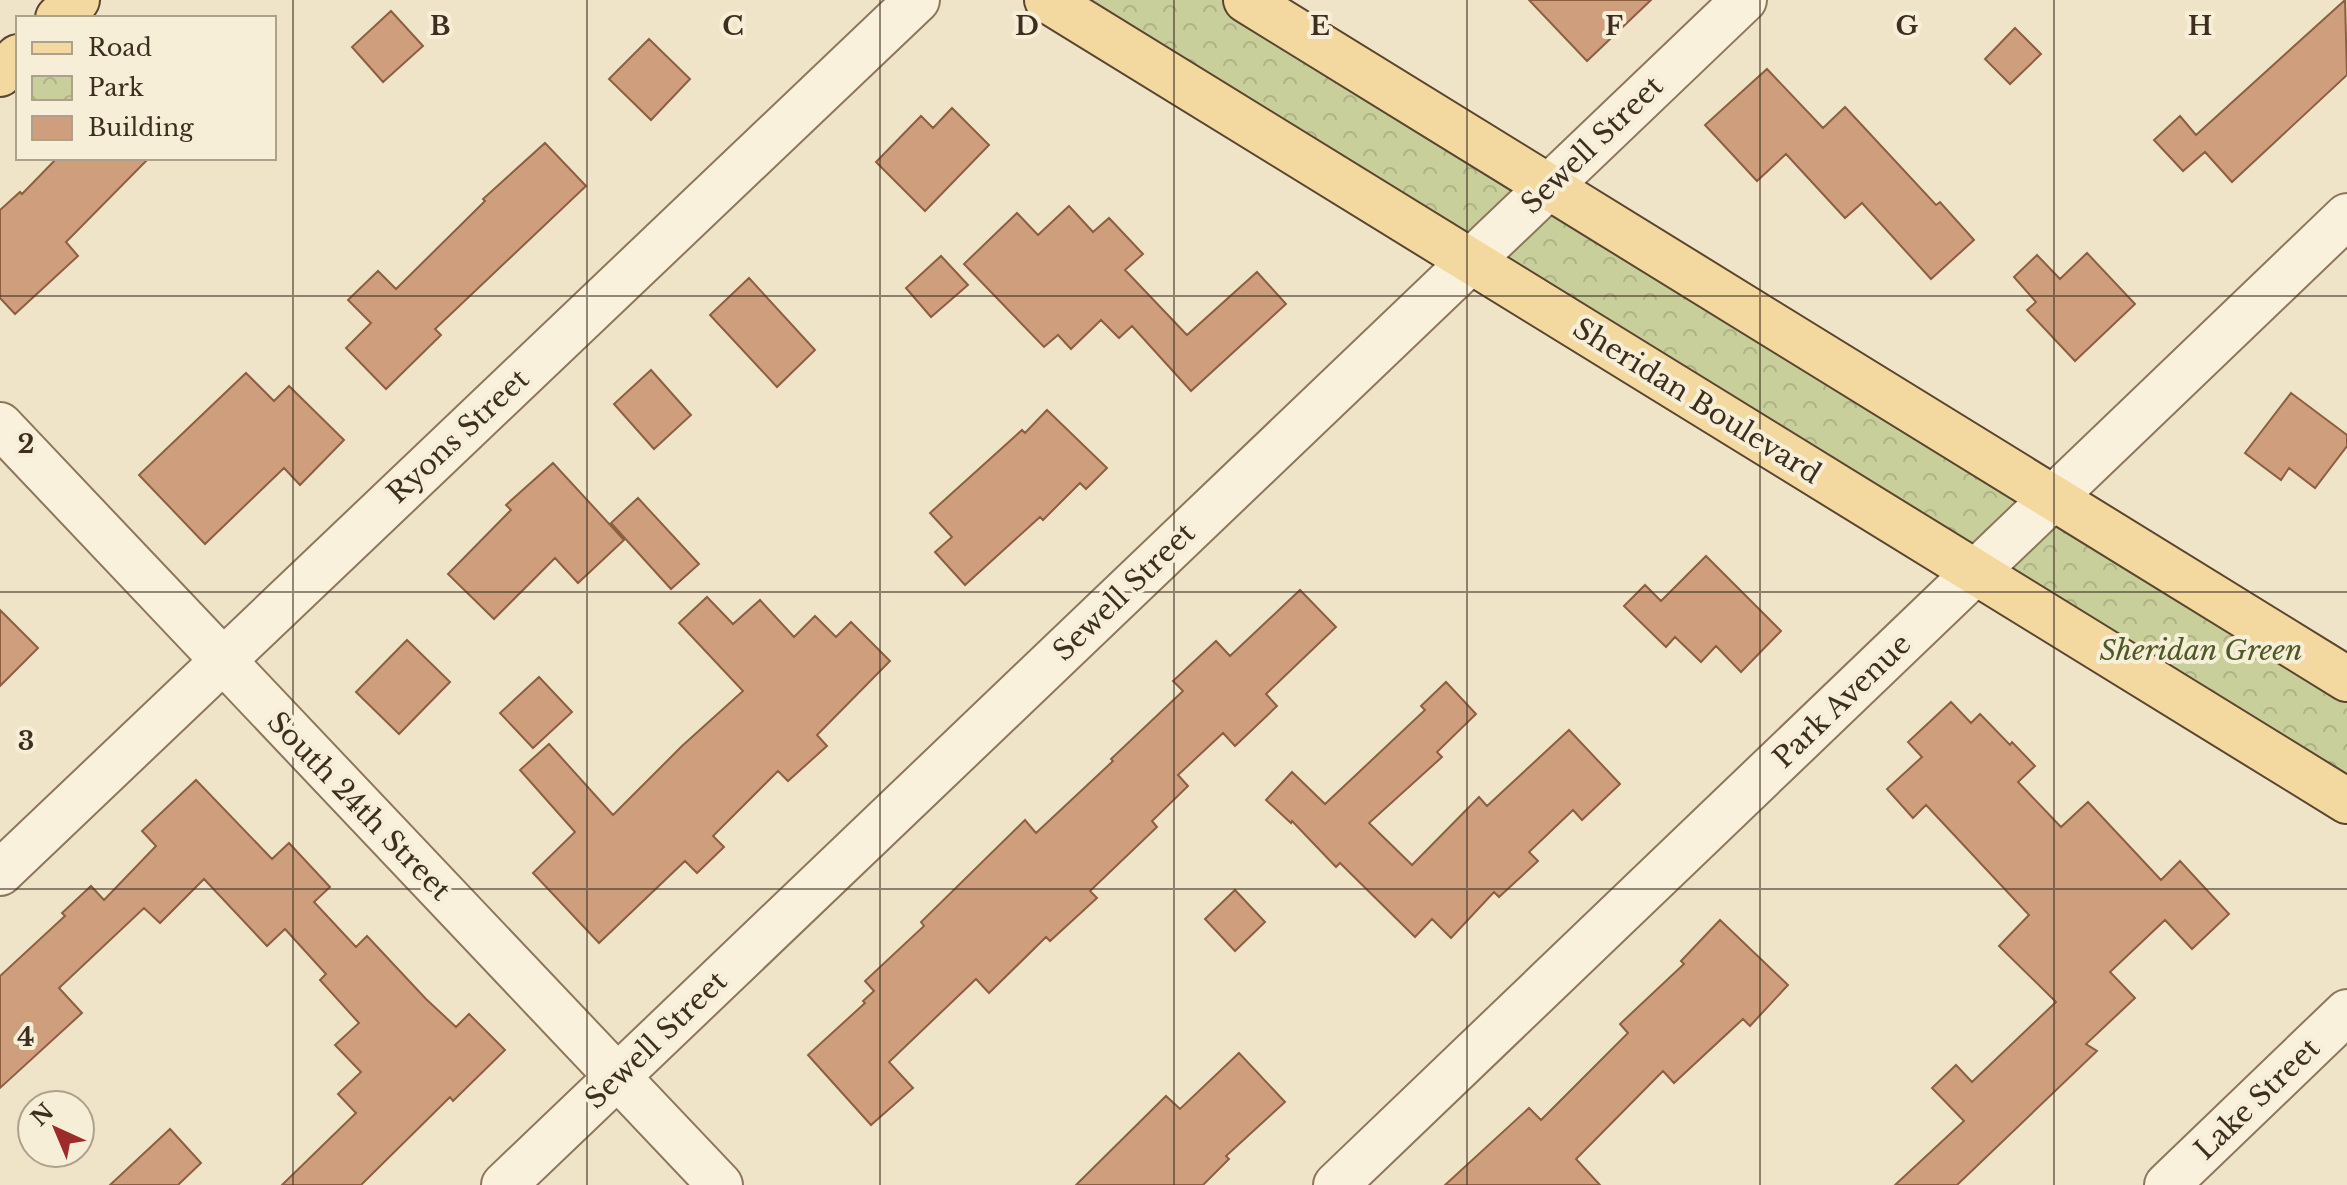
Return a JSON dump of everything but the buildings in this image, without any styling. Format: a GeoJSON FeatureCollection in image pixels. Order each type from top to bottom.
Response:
{"type":"FeatureCollection","features":[{"type":"Feature","properties":{"kind":"main road"},"geometry":{"type":"LineString","coordinates":[[60,16],[77,0]]}},
{"type":"Feature","properties":{"kind":"main road","name":"Sheridan Boulevard"},"geometry":{"type":"LineString","coordinates":[[1047,0],[2347,801]]}},
{"type":"Feature","properties":{"kind":"main road"},"geometry":{"type":"LineString","coordinates":[[1246,0],[2347,679]]}},
{"type":"Feature","properties":{"kind":"main road"},"geometry":{"type":"LineString","coordinates":[[0,74],[16,59]]}},
{"type":"Feature","properties":{"kind":"street","name":"Ryons Street"},"geometry":{"type":"LineString","coordinates":[[0,873],[917,0]]}},
{"type":"Feature","properties":{"kind":"street","name":"Sewell Street"},"geometry":{"type":"LineString","coordinates":[[504,1185],[1744,0]]}},
{"type":"Feature","properties":{"kind":"street","name":"Park Avenue"},"geometry":{"type":"LineString","coordinates":[[1336,1185],[2347,216]]}},
{"type":"Feature","properties":{"kind":"street","name":"South 24th Street"},"geometry":{"type":"LineString","coordinates":[[9,453],[221,661],[720,1185]]}},
{"type":"Feature","properties":{"kind":"street","name":"Lake Street"},"geometry":{"type":"LineString","coordinates":[[2167,1185],[2347,1012]]}},
{"type":"Feature","properties":{"kind":"green space","name":"Sheridan Green"},"geometry":{"type":"Polygon","coordinates":[[[1047,0],[1246,0],[2347,679],[2347,801],[1047,0]]]}}]}
